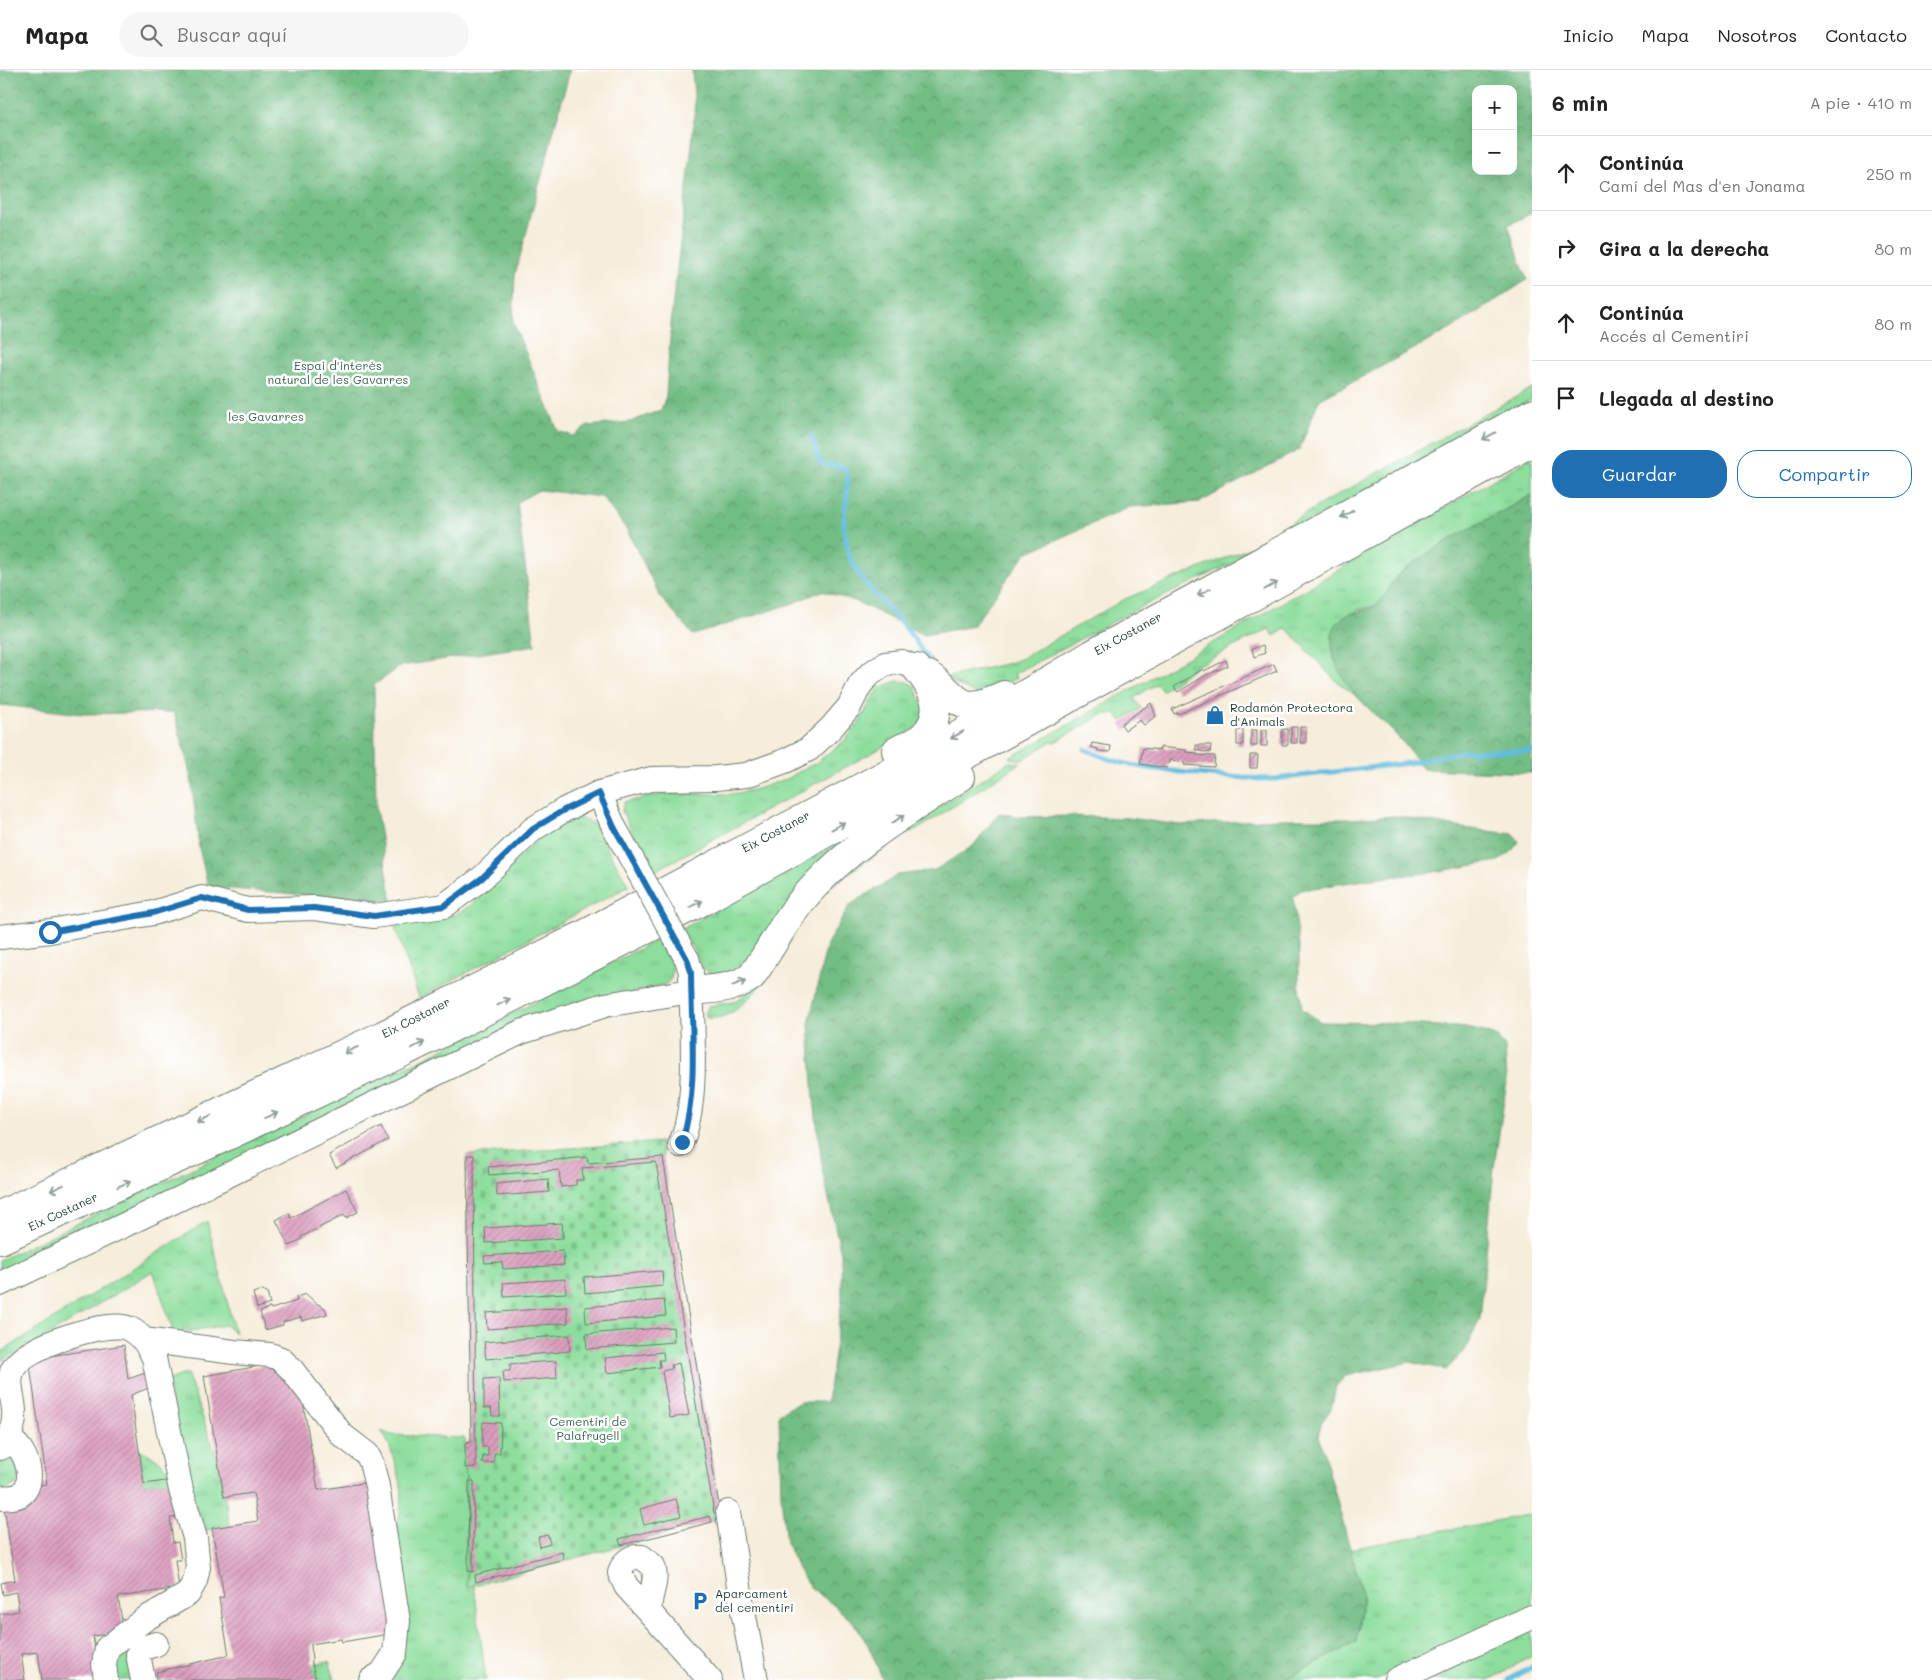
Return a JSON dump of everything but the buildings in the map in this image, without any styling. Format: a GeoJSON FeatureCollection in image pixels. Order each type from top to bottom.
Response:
{"type":"FeatureCollection","features":[{"type":"Feature","properties":{"kind":"highway","name":"Eix Costaner"},"geometry":{"type":"LineString","coordinates":[[0,1215],[374,1039],[581,936],[939,746],[1092,654],[1532,413]]}},
{"type":"Feature","properties":{"kind":"highway","name":"Eix Costaner"},"geometry":{"type":"LineString","coordinates":[[0,1240],[234,1133],[406,1051],[686,910],[1532,442]]}},
{"type":"Feature","properties":{"kind":"highway"},"geometry":{"type":"LineString","coordinates":[[691,991],[741,984],[751,977],[800,904],[822,879],[856,849],[912,809],[1171,642]]}},
{"type":"Feature","properties":{"kind":"highway"},"geometry":{"type":"LineString","coordinates":[[916,668],[936,680],[960,703],[974,705],[988,702],[1092,654]]}},
{"type":"Feature","properties":{"kind":"highway"},"geometry":{"type":"LineString","coordinates":[[458,996],[923,736],[930,726],[935,713],[936,700],[929,684],[916,668]]}},
{"type":"Feature","properties":{"kind":"street"},"geometry":{"type":"LineString","coordinates":[[0,937],[50,932],[153,913],[202,898],[248,910],[314,908],[374,916],[444,906],[482,878],[533,829],[564,810],[599,793],[651,779],[716,778],[746,774],[785,761],[810,749],[832,728],[849,707],[860,685],[870,674],[885,664],[902,662],[916,668]]}},
{"type":"Feature","properties":{"kind":"street"},"geometry":{"type":"LineString","coordinates":[[599,793],[614,827],[687,959],[691,972],[693,1008],[692,1078],[688,1120],[680,1145]]}},
{"type":"Feature","properties":{"kind":"street"},"geometry":{"type":"LineString","coordinates":[[0,1284],[521,1032],[606,1005],[691,991]]}},
{"type":"Feature","properties":{"kind":"street"},"geometry":{"type":"LineString","coordinates":[[4,1446],[14,1418],[10,1383],[11,1373],[24,1356],[39,1347],[78,1334],[113,1326],[130,1329],[144,1340],[150,1348],[179,1481],[195,1538],[198,1566],[195,1581],[188,1594],[146,1619],[107,1648],[104,1664],[106,1680]]}},
{"type":"Feature","properties":{"kind":"street"},"geometry":{"type":"LineString","coordinates":[[144,1340],[270,1355],[281,1360],[292,1370],[342,1435],[367,1454],[377,1486],[398,1620],[395,1653],[382,1673],[371,1680]]}},
{"type":"Feature","properties":{"kind":"street"},"geometry":{"type":"LineString","coordinates":[[0,1498],[20,1495],[24,1491],[29,1478],[29,1468],[23,1452],[13,1442],[4,1446]]}},
{"type":"Feature","properties":{"kind":"street"},"geometry":{"type":"LineString","coordinates":[[728,1512],[742,1606],[756,1680]]}},
{"type":"Feature","properties":{"kind":"street"},"geometry":{"type":"LineString","coordinates":[[650,1613],[710,1680]]}},
{"type":"Feature","properties":{"kind":"street"},"geometry":{"type":"LineString","coordinates":[[1396,1680],[1532,1616]]}},
{"type":"Feature","properties":{"kind":"street"},"geometry":{"type":"LineString","coordinates":[[143,1680],[138,1654],[143,1648],[156,1644]]}},
{"type":"Feature","properties":{"kind":"green space","name":"les Gavarres"},"geometry":{"type":"Polygon","coordinates":[[[0,70],[570,70],[515,275],[513,322],[558,431],[573,436],[588,426],[630,422],[661,410],[666,396],[672,310],[695,109],[692,70],[1532,70],[1532,213],[1508,225],[1527,280],[1451,329],[1319,400],[1299,450],[1200,502],[1130,507],[1026,553],[973,626],[924,635],[855,601],[822,591],[791,604],[693,635],[661,598],[627,530],[602,497],[539,490],[517,502],[535,645],[401,666],[374,685],[376,809],[392,902],[208,887],[199,847],[191,777],[174,712],[83,714],[0,705],[0,70]]]}},
{"type":"Feature","properties":{"kind":"green space"},"geometry":{"type":"Polygon","coordinates":[[[1532,388],[1532,399],[1241,559],[1137,609],[1014,674],[1017,678],[979,696],[944,678],[1009,663],[1022,658],[1125,599],[1252,547],[1321,504],[1532,388]]]}},
{"type":"Feature","properties":{"kind":"green space"},"geometry":{"type":"Polygon","coordinates":[[[1532,457],[1532,495],[1447,541],[1404,570],[1392,581],[1386,595],[1375,606],[1357,610],[1333,657],[1357,697],[1334,679],[1289,631],[1285,629],[1274,636],[1269,629],[1194,667],[1162,691],[1156,684],[1134,698],[1141,708],[1122,721],[1116,714],[1104,714],[1053,743],[1052,741],[1022,760],[1009,758],[1206,647],[1532,457]]]}},
{"type":"Feature","properties":{"kind":"green space"},"geometry":{"type":"Polygon","coordinates":[[[1532,495],[1532,773],[1423,769],[1401,740],[1357,696],[1340,673],[1332,646],[1334,628],[1345,616],[1376,605],[1384,597],[1399,574],[1419,559],[1451,539],[1532,495]]]}},
{"type":"Feature","properties":{"kind":"green space"},"geometry":{"type":"Polygon","coordinates":[[[897,681],[908,682],[915,686],[926,714],[914,730],[651,873],[622,811],[624,802],[665,794],[732,794],[757,789],[786,779],[817,762],[843,742],[858,725],[872,698],[881,687],[897,681]]]}},
{"type":"Feature","properties":{"kind":"green space"},"geometry":{"type":"Polygon","coordinates":[[[1009,762],[1021,763],[915,831],[906,834],[903,832],[904,829],[1009,762]]]}},
{"type":"Feature","properties":{"kind":"green space"},"geometry":{"type":"Polygon","coordinates":[[[999,813],[1022,817],[1128,818],[1180,825],[1277,819],[1351,819],[1396,816],[1463,828],[1513,834],[1519,842],[1510,853],[1498,861],[1434,872],[1301,890],[1293,897],[1299,945],[1299,986],[1302,1009],[1321,1022],[1393,1023],[1469,1028],[1496,1036],[1505,1047],[1507,1080],[1494,1167],[1480,1319],[1464,1352],[1446,1370],[1410,1362],[1346,1376],[1336,1386],[1331,1409],[1321,1423],[1319,1435],[1363,1596],[1356,1642],[1284,1680],[883,1680],[868,1645],[853,1622],[810,1587],[798,1569],[786,1543],[781,1495],[779,1414],[800,1402],[827,1402],[842,1299],[841,1253],[823,1173],[814,1100],[809,1024],[827,944],[850,905],[898,875],[935,870],[973,846],[999,813]]]}},
{"type":"Feature","properties":{"kind":"green space"},"geometry":{"type":"Polygon","coordinates":[[[579,819],[587,820],[594,825],[629,886],[419,998],[394,924],[451,916],[462,911],[477,900],[539,839],[564,824],[579,819]]]}},
{"type":"Feature","properties":{"kind":"green space"},"geometry":{"type":"Polygon","coordinates":[[[853,836],[748,964],[720,978],[709,973],[703,967],[682,929],[853,836]]]}},
{"type":"Feature","properties":{"kind":"green space"},"geometry":{"type":"Polygon","coordinates":[[[884,843],[887,843],[887,847],[841,878],[817,900],[770,972],[740,1007],[724,1016],[707,1018],[705,1013],[709,1006],[733,1002],[747,994],[815,899],[884,843]]]}},
{"type":"Feature","properties":{"kind":"green space"},"geometry":{"type":"Polygon","coordinates":[[[657,940],[672,968],[672,974],[666,984],[603,1000],[0,1277],[0,1260],[435,1053],[657,940]]]}},
{"type":"Feature","properties":{"kind":"green space","name":"Cementiri de Palafrugell"},"geometry":{"type":"Polygon","coordinates":[[[660,1142],[721,1519],[467,1587],[465,1444],[471,1441],[467,1155],[660,1142]]]}},
{"type":"Feature","properties":{"kind":"green space"},"geometry":{"type":"Polygon","coordinates":[[[207,1221],[235,1333],[225,1325],[174,1334],[153,1271],[34,1344],[0,1361],[0,1353],[207,1221]]]}},
{"type":"Feature","properties":{"kind":"green space"},"geometry":{"type":"Polygon","coordinates":[[[187,1373],[218,1461],[230,1526],[206,1530],[193,1499],[167,1381],[187,1373]]]}},
{"type":"Feature","properties":{"kind":"green space"},"geometry":{"type":"Polygon","coordinates":[[[381,1431],[391,1435],[465,1438],[467,1587],[474,1585],[486,1680],[387,1680],[393,1536],[402,1498],[398,1470],[386,1438],[381,1431]]]}},
{"type":"Feature","properties":{"kind":"green space"},"geometry":{"type":"Polygon","coordinates":[[[139,1449],[163,1464],[172,1480],[144,1484],[139,1449]]]}},
{"type":"Feature","properties":{"kind":"green space"},"geometry":{"type":"Polygon","coordinates":[[[9,1452],[23,1480],[0,1493],[0,1454],[9,1452]]]}},
{"type":"Feature","properties":{"kind":"green space"},"geometry":{"type":"Polygon","coordinates":[[[1532,1514],[1532,1607],[1376,1680],[1284,1680],[1356,1642],[1363,1596],[1349,1549],[1532,1514]]]}},
{"type":"Feature","properties":{"kind":"green space"},"geometry":{"type":"Polygon","coordinates":[[[1532,1627],[1532,1656],[1489,1680],[1422,1680],[1532,1627]]]}},
{"type":"Feature","properties":{"kind":"green space"},"geometry":{"type":"Polygon","coordinates":[[[127,1654],[134,1680],[111,1680],[116,1665],[127,1654]]]}},
{"type":"Feature","properties":{"kind":"green space"},"geometry":{"type":"Polygon","coordinates":[[[329,1661],[335,1680],[316,1680],[312,1664],[329,1661]]]}},
{"type":"Feature","properties":{"kind":"waterway"},"geometry":{"type":"LineString","coordinates":[[811,435],[820,462],[826,465],[844,467],[846,472],[847,487],[844,528],[847,546],[859,575],[912,636],[930,660]]}},
{"type":"Feature","properties":{"kind":"waterway"},"geometry":{"type":"LineString","coordinates":[[1085,749],[1123,763],[1149,768],[1222,776],[1275,779],[1409,763],[1465,751],[1532,751]]}},
{"type":"Feature","properties":{"kind":"waterway"},"geometry":{"type":"LineString","coordinates":[[1509,1680],[1532,1667]]}},
{"type":"Feature","properties":{"kind":"place","name":"Rodamón Protectora d'Animals"},"geometry":{"type":"Point","coordinates":[1215,715]}},
{"type":"Feature","properties":{"kind":"place","name":"Aparcament del cementiri"},"geometry":{"type":"Point","coordinates":[700,1601]}},
{"type":"Feature","properties":{"kind":"route"},"geometry":{"type":"LineString","coordinates":[[50,932],[153,913],[202,898],[248,910],[314,908],[374,916],[444,906],[482,878],[533,829],[564,810],[599,793],[604,808],[687,959],[691,972],[693,1008],[692,1078],[688,1120],[682,1142]]}},
{"type":"Feature","properties":{"kind":"park label","name":"Espai d'interès natural de les Gavarres"},"geometry":{"type":"Point","coordinates":[338,373]}}]}
